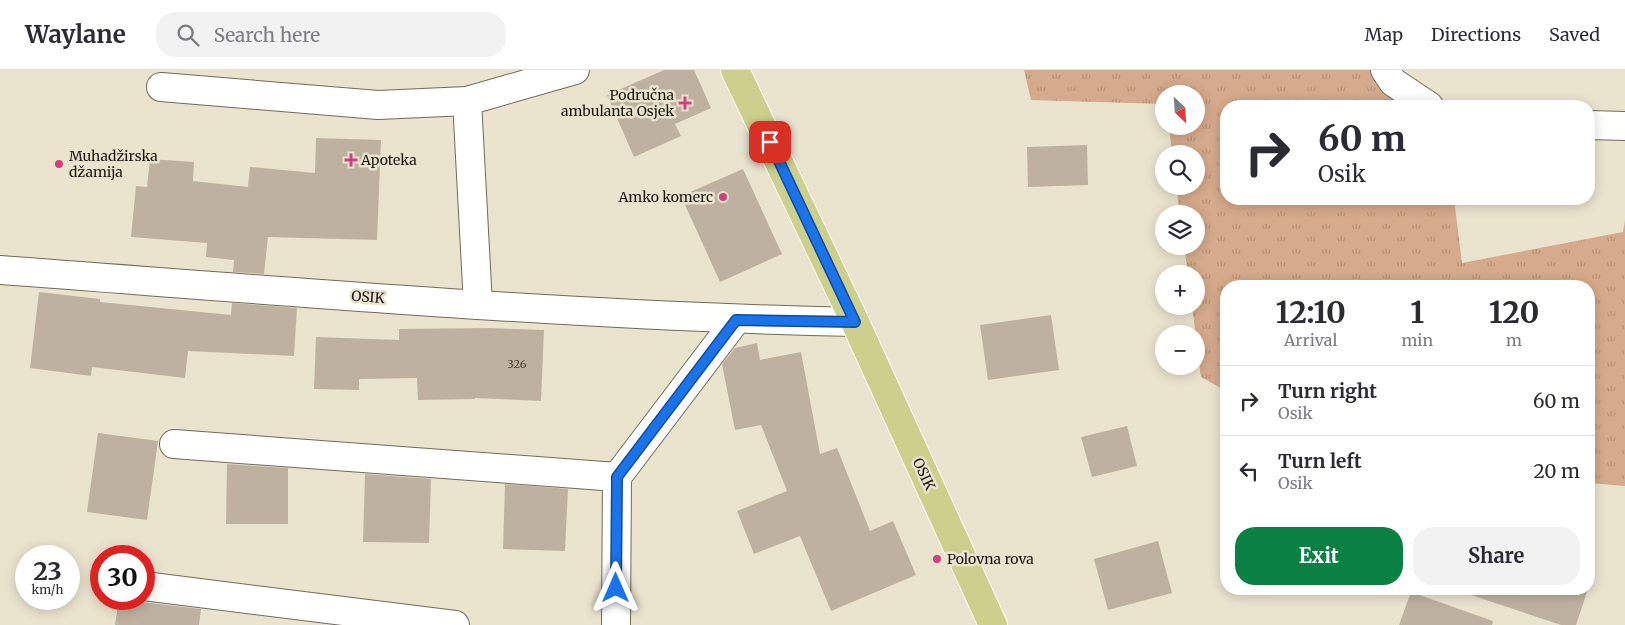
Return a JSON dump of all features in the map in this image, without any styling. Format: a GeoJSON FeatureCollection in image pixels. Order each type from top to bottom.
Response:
{"type":"FeatureCollection","features":[{"type":"Feature","properties":{"kind":"main road","name":"OSIK"},"geometry":{"type":"LineString","coordinates":[[735,70],[855,322],[994,625]]}},
{"type":"Feature","properties":{"kind":"street"},"geometry":{"type":"LineString","coordinates":[[161,87],[378,105],[467,101],[575,70]]}},
{"type":"Feature","properties":{"kind":"street"},"geometry":{"type":"LineString","coordinates":[[1385,70],[1393,82],[1420,100]]}},
{"type":"Feature","properties":{"kind":"street"},"geometry":{"type":"LineString","coordinates":[[467,101],[478,305]]}},
{"type":"Feature","properties":{"kind":"street"},"geometry":{"type":"LineString","coordinates":[[1595,125],[1625,126]]}},
{"type":"Feature","properties":{"kind":"street","name":"OSIK"},"geometry":{"type":"LineString","coordinates":[[0,270],[478,305],[736,320],[855,322]]}},
{"type":"Feature","properties":{"kind":"street"},"geometry":{"type":"LineString","coordinates":[[616,625],[617,477],[736,320]]}},
{"type":"Feature","properties":{"kind":"street"},"geometry":{"type":"LineString","coordinates":[[174,444],[617,477]]}},
{"type":"Feature","properties":{"kind":"street"},"geometry":{"type":"LineString","coordinates":[[155,587],[454,625]]}},
{"type":"Feature","properties":{"kind":"green space"},"geometry":{"type":"Polygon","coordinates":[[[1024,70],[1385,70],[1422,100],[1220,100],[1220,205],[1455,205],[1462,263],[1623,232],[1625,220],[1625,486],[1595,484],[1595,280],[1220,280],[1220,388],[1201,377],[1201,375],[1205,375],[1205,325],[1194,325],[1193,315],[1205,315],[1205,265],[1187,265],[1185,255],[1205,255],[1205,205],[1179,205],[1177,195],[1205,195],[1205,145],[1171,145],[1170,135],[1205,135],[1205,85],[1155,85],[1155,104],[1031,100],[1024,70]]]}},
{"type":"Feature","properties":{"kind":"building"},"geometry":{"type":"Polygon","coordinates":[[[664,70],[694,70],[711,108],[675,124],[681,136],[634,157],[607,95],[664,70]]]}},
{"type":"Feature","properties":{"kind":"building"},"geometry":{"type":"Polygon","coordinates":[[[316,138],[381,140],[377,240],[268,237],[264,274],[233,272],[234,260],[206,257],[207,243],[131,237],[136,186],[147,187],[150,159],[194,162],[193,181],[248,187],[250,167],[315,173],[316,138]]]}},
{"type":"Feature","properties":{"kind":"building"},"geometry":{"type":"Polygon","coordinates":[[[1087,145],[1088,185],[1028,187],[1027,147],[1087,145]]]}},
{"type":"Feature","properties":{"kind":"building"},"geometry":{"type":"Polygon","coordinates":[[[743,169],[782,254],[720,282],[681,196],[743,169]]]}},
{"type":"Feature","properties":{"kind":"building"},"geometry":{"type":"Polygon","coordinates":[[[39,292],[100,299],[100,302],[231,315],[232,303],[297,308],[294,356],[188,351],[185,378],[92,367],[91,376],[30,368],[39,292]]]}},
{"type":"Feature","properties":{"kind":"building"},"geometry":{"type":"Polygon","coordinates":[[[1051,315],[1059,370],[988,380],[980,325],[1051,315]]]}},
{"type":"Feature","properties":{"kind":"building"},"geometry":{"type":"Polygon","coordinates":[[[490,328],[544,330],[541,401],[475,398],[418,400],[417,378],[359,379],[359,390],[314,389],[316,337],[399,340],[399,329],[490,328]]]}},
{"type":"Feature","properties":{"kind":"building"},"geometry":{"type":"Polygon","coordinates":[[[757,343],[760,360],[801,352],[820,454],[837,448],[870,531],[893,521],[916,575],[831,611],[800,536],[754,554],[737,511],[787,491],[761,425],[735,430],[722,364],[735,348],[757,343]]]}},
{"type":"Feature","properties":{"kind":"building"},"geometry":{"type":"Polygon","coordinates":[[[1127,426],[1137,466],[1092,477],[1081,437],[1127,426]]]}},
{"type":"Feature","properties":{"kind":"building"},"geometry":{"type":"Polygon","coordinates":[[[98,433],[158,441],[147,520],[87,512],[98,433]]]}},
{"type":"Feature","properties":{"kind":"building"},"geometry":{"type":"Polygon","coordinates":[[[227,464],[288,468],[288,524],[226,524],[227,464]]]}},
{"type":"Feature","properties":{"kind":"building"},"geometry":{"type":"Polygon","coordinates":[[[365,474],[431,479],[429,543],[363,542],[365,474]]]}},
{"type":"Feature","properties":{"kind":"building"},"geometry":{"type":"Polygon","coordinates":[[[505,484],[568,489],[565,551],[503,549],[505,484]]]}},
{"type":"Feature","properties":{"kind":"building"},"geometry":{"type":"Polygon","coordinates":[[[1158,541],[1172,593],[1108,610],[1094,559],[1158,541]]]}},
{"type":"Feature","properties":{"kind":"building"},"geometry":{"type":"Polygon","coordinates":[[[1410,595],[1419,595],[1493,621],[1492,625],[1399,625],[1410,595]]]}},
{"type":"Feature","properties":{"kind":"building"},"geometry":{"type":"Polygon","coordinates":[[[1471,595],[1586,595],[1576,625],[1561,625],[1471,595]]]}},
{"type":"Feature","properties":{"kind":"building"},"geometry":{"type":"Polygon","coordinates":[[[155,604],[201,609],[199,625],[115,625],[117,610],[155,610],[155,604]]]}},
{"type":"Feature","properties":{"kind":"place","name":"Područna ambulanta Osjek"},"geometry":{"type":"Point","coordinates":[685,103]}},
{"type":"Feature","properties":{"kind":"place","name":"Apoteka"},"geometry":{"type":"Point","coordinates":[351,160]}},
{"type":"Feature","properties":{"kind":"place","name":"Muhadžirska džamija"},"geometry":{"type":"Point","coordinates":[59,164]}},
{"type":"Feature","properties":{"kind":"place","name":"Amko komerc"},"geometry":{"type":"Point","coordinates":[723,197]}},
{"type":"Feature","properties":{"kind":"place","name":"Polovna rova"},"geometry":{"type":"Point","coordinates":[937,559]}},
{"type":"Feature","properties":{"kind":"route"},"geometry":{"type":"LineString","coordinates":[[616,588],[617,477],[736,320],[855,322],[770,142]]}}]}
